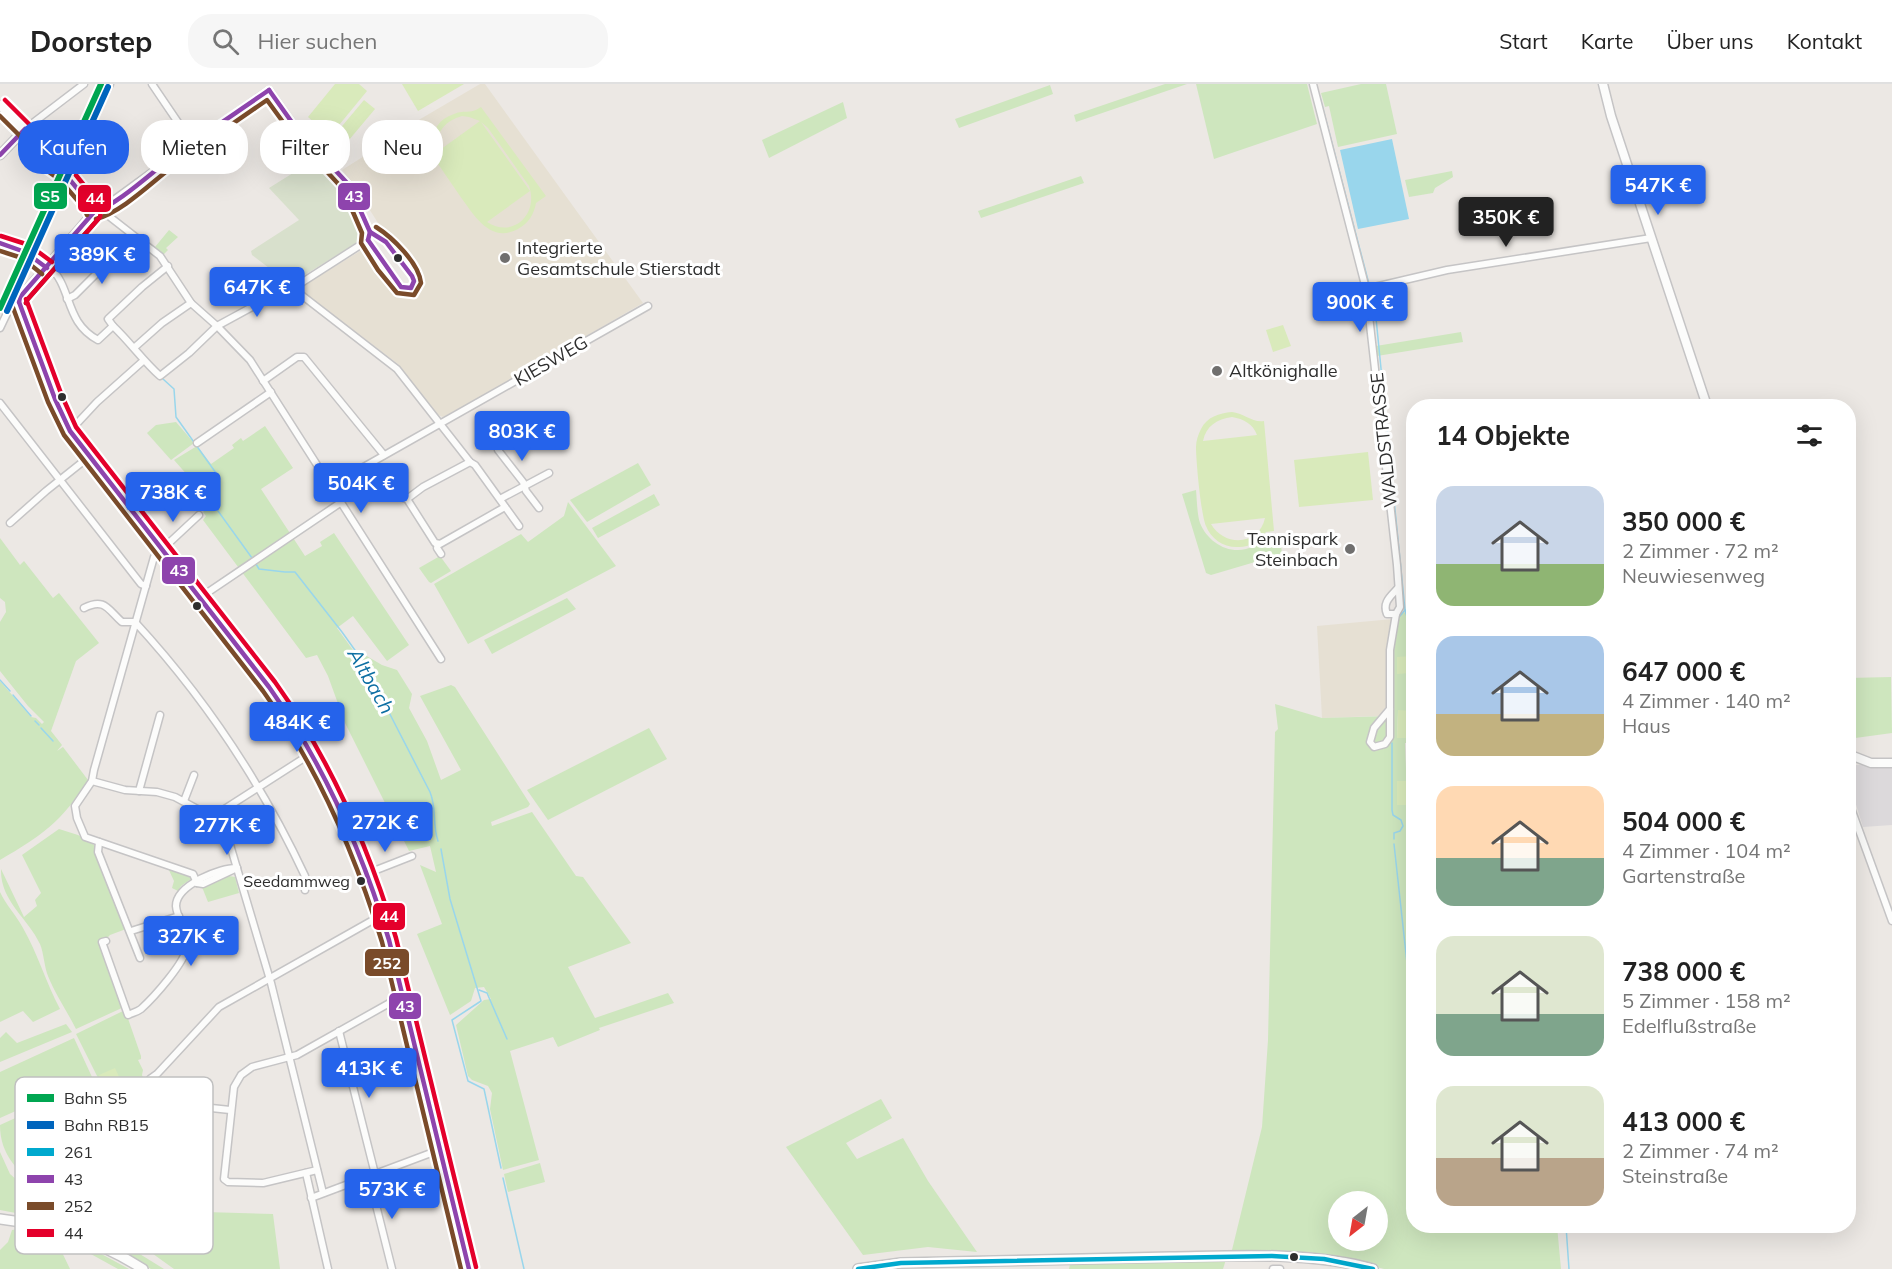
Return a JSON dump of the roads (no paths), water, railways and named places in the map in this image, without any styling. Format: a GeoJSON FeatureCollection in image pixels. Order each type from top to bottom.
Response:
{"type":"FeatureCollection","features":[{"type":"Feature","properties":{"kind":"main road"},"geometry":{"type":"LineString","coordinates":[[0,1219],[15,1221]]}},
{"type":"Feature","properties":{"kind":"main road"},"geometry":{"type":"LineString","coordinates":[[118,1254],[143,1269]]}},
{"type":"Feature","properties":{"kind":"main road"},"geometry":{"type":"LineString","coordinates":[[862,1268],[901,1263],[1227,1256],[1373,1269]]}},
{"type":"Feature","properties":{"kind":"street"},"geometry":{"type":"LineString","coordinates":[[37,120],[84,84]]}},
{"type":"Feature","properties":{"kind":"street"},"geometry":{"type":"LineString","coordinates":[[95,209],[89,195],[75,177],[73,165],[110,84]]}},
{"type":"Feature","properties":{"kind":"street"},"geometry":{"type":"LineString","coordinates":[[152,84],[176,120]]}},
{"type":"Feature","properties":{"kind":"street","name":"WALDSTRASSE"},"geometry":{"type":"LineString","coordinates":[[1313,84],[1366,289],[1399,587],[1400,607],[1396,614],[1390,650],[1390,737],[1382,746],[1374,747],[1370,742],[1374,728],[1389,709]]}},
{"type":"Feature","properties":{"kind":"street"},"geometry":{"type":"LineString","coordinates":[[1603,84],[1611,116],[1705,399]]}},
{"type":"Feature","properties":{"kind":"street"},"geometry":{"type":"LineString","coordinates":[[225,120],[269,90],[296,128],[351,188],[370,232],[368,240],[298,285],[295,290]]}},
{"type":"Feature","properties":{"kind":"street"},"geometry":{"type":"LineString","coordinates":[[0,105],[18,122]]}},
{"type":"Feature","properties":{"kind":"street"},"geometry":{"type":"LineString","coordinates":[[0,155],[18,136]]}},
{"type":"Feature","properties":{"kind":"street"},"geometry":{"type":"LineString","coordinates":[[65,174],[95,209],[149,247],[168,266],[191,303],[218,326],[250,360],[441,659]]}},
{"type":"Feature","properties":{"kind":"street"},"geometry":{"type":"LineString","coordinates":[[146,174],[95,209],[48,267],[20,297],[19,302],[70,431],[201,597],[292,719],[312,753],[366,874],[382,917],[469,1269]]}},
{"type":"Feature","properties":{"kind":"street"},"geometry":{"type":"LineString","coordinates":[[1366,289],[1447,270],[1651,238]]}},
{"type":"Feature","properties":{"kind":"street"},"geometry":{"type":"LineString","coordinates":[[0,243],[20,248],[54,270],[80,325],[96,339],[98,340],[113,326]]}},
{"type":"Feature","properties":{"kind":"street"},"geometry":{"type":"LineString","coordinates":[[67,299],[75,295],[97,273],[104,271],[123,255]]}},
{"type":"Feature","properties":{"kind":"street"},"geometry":{"type":"LineString","coordinates":[[168,266],[108,320],[135,347],[143,361],[160,376],[218,326],[285,289],[295,290],[397,369],[470,462],[475,465],[519,526]]}},
{"type":"Feature","properties":{"kind":"street"},"geometry":{"type":"LineString","coordinates":[[0,328],[10,308],[19,302]]}},
{"type":"Feature","properties":{"kind":"street"},"geometry":{"type":"LineString","coordinates":[[135,347],[162,323],[191,303]]}},
{"type":"Feature","properties":{"kind":"street","name":"KIESWEG"},"geometry":{"type":"LineString","coordinates":[[330,486],[648,306]]}},
{"type":"Feature","properties":{"kind":"street"},"geometry":{"type":"LineString","coordinates":[[263,381],[299,356],[304,357],[384,455]]}},
{"type":"Feature","properties":{"kind":"street"},"geometry":{"type":"LineString","coordinates":[[70,431],[97,402],[143,361]]}},
{"type":"Feature","properties":{"kind":"street"},"geometry":{"type":"LineString","coordinates":[[197,443],[271,392]]}},
{"type":"Feature","properties":{"kind":"street"},"geometry":{"type":"LineString","coordinates":[[97,402],[104,409]]}},
{"type":"Feature","properties":{"kind":"street"},"geometry":{"type":"LineString","coordinates":[[0,403],[141,584],[146,586]]}},
{"type":"Feature","properties":{"kind":"street"},"geometry":{"type":"LineString","coordinates":[[498,450],[539,508]]}},
{"type":"Feature","properties":{"kind":"street"},"geometry":{"type":"LineString","coordinates":[[10,523],[90,456]]}},
{"type":"Feature","properties":{"kind":"street"},"geometry":{"type":"LineString","coordinates":[[407,499],[423,487],[470,462]]}},
{"type":"Feature","properties":{"kind":"street"},"geometry":{"type":"LineString","coordinates":[[500,499],[549,473]]}},
{"type":"Feature","properties":{"kind":"street"},"geometry":{"type":"LineString","coordinates":[[393,484],[403,498],[407,499],[412,510],[438,544],[437,548],[441,554]]}},
{"type":"Feature","properties":{"kind":"street"},"geometry":{"type":"LineString","coordinates":[[201,597],[340,503]]}},
{"type":"Feature","properties":{"kind":"street"},"geometry":{"type":"LineString","coordinates":[[438,544],[505,507]]}},
{"type":"Feature","properties":{"kind":"street"},"geometry":{"type":"LineString","coordinates":[[197,882],[193,874],[85,837],[76,818],[75,806],[92,781],[154,558],[199,515]]}},
{"type":"Feature","properties":{"kind":"street","name":"WALDSTRASSE"},"geometry":{"type":"LineString","coordinates":[[1396,614],[1387,614],[1385,606],[1386,601],[1399,587]]}},
{"type":"Feature","properties":{"kind":"street"},"geometry":{"type":"LineString","coordinates":[[84,608],[94,603],[101,604],[122,622],[135,622],[171,662],[220,727],[259,786],[290,842],[305,876],[305,890]]}},
{"type":"Feature","properties":{"kind":"street"},"geometry":{"type":"LineString","coordinates":[[139,791],[160,715]]}},
{"type":"Feature","properties":{"kind":"street"},"geometry":{"type":"LineString","coordinates":[[212,817],[312,753]]}},
{"type":"Feature","properties":{"kind":"street"},"geometry":{"type":"LineString","coordinates":[[1856,757],[1871,763],[1892,763]]}},
{"type":"Feature","properties":{"kind":"street"},"geometry":{"type":"LineString","coordinates":[[184,801],[194,775]]}},
{"type":"Feature","properties":{"kind":"street"},"geometry":{"type":"LineString","coordinates":[[92,781],[125,790],[167,795],[184,801],[212,817],[228,838],[270,978],[323,1193]]}},
{"type":"Feature","properties":{"kind":"street"},"geometry":{"type":"LineString","coordinates":[[1856,822],[1892,921]]}},
{"type":"Feature","properties":{"kind":"street"},"geometry":{"type":"LineString","coordinates":[[99,842],[98,852],[140,958]]}},
{"type":"Feature","properties":{"kind":"street"},"geometry":{"type":"LineString","coordinates":[[366,874],[412,856]]}},
{"type":"Feature","properties":{"kind":"street"},"geometry":{"type":"LineString","coordinates":[[106,940],[102,942],[128,1015],[139,1010],[155,994],[186,952],[187,938],[176,904],[180,893],[197,882],[203,884],[238,868]]}},
{"type":"Feature","properties":{"kind":"street"},"geometry":{"type":"LineString","coordinates":[[131,931],[178,916]]}},
{"type":"Feature","properties":{"kind":"street"},"geometry":{"type":"LineString","coordinates":[[153,1077],[215,1010],[382,917]]}},
{"type":"Feature","properties":{"kind":"street"},"geometry":{"type":"LineString","coordinates":[[317,1170],[263,1183],[228,1182],[224,1179],[234,1087],[241,1075],[252,1067],[290,1058],[402,996]]}},
{"type":"Feature","properties":{"kind":"street"},"geometry":{"type":"LineString","coordinates":[[339,1031],[392,1269]]}},
{"type":"Feature","properties":{"kind":"street"},"geometry":{"type":"LineString","coordinates":[[213,1108],[230,1110]]}},
{"type":"Feature","properties":{"kind":"street"},"geometry":{"type":"LineString","coordinates":[[311,1198],[439,1150]]}},
{"type":"Feature","properties":{"kind":"street"},"geometry":{"type":"LineString","coordinates":[[306,1173],[328,1269]]}},
{"type":"Feature","properties":{"kind":"street"},"geometry":{"type":"LineString","coordinates":[[1273,1269],[1280,1269]]}},
{"type":"Feature","properties":{"kind":"water"},"geometry":{"type":"Polygon","coordinates":[[[1392,139],[1409,219],[1358,229],[1340,150],[1392,139]]]}},
{"type":"Feature","properties":{"kind":"waterway"},"geometry":{"type":"LineString","coordinates":[[1319,94],[1369,284]]}},
{"type":"Feature","properties":{"kind":"waterway","name":"Altbach"},"geometry":{"type":"LineString","coordinates":[[0,233],[4,237]]}},
{"type":"Feature","properties":{"kind":"waterway"},"geometry":{"type":"LineString","coordinates":[[1374,298],[1406,613]]}},
{"type":"Feature","properties":{"kind":"waterway","name":"Altbach"},"geometry":{"type":"LineString","coordinates":[[163,379],[174,389],[176,417],[216,473],[205,493],[252,558]]}},
{"type":"Feature","properties":{"kind":"waterway","name":"Altbach"},"geometry":{"type":"LineString","coordinates":[[256,564],[259,569],[295,572],[362,660],[430,792],[438,841]]}},
{"type":"Feature","properties":{"kind":"waterway"},"geometry":{"type":"LineString","coordinates":[[1400,616],[1405,610]]}},
{"type":"Feature","properties":{"kind":"waterway"},"geometry":{"type":"LineString","coordinates":[[0,680],[10,691]]}},
{"type":"Feature","properties":{"kind":"waterway"},"geometry":{"type":"LineString","coordinates":[[13,695],[31,716]]}},
{"type":"Feature","properties":{"kind":"waterway"},"geometry":{"type":"LineString","coordinates":[[35,721],[39,725]]}},
{"type":"Feature","properties":{"kind":"waterway"},"geometry":{"type":"LineString","coordinates":[[41,728],[53,741]]}},
{"type":"Feature","properties":{"kind":"waterway"},"geometry":{"type":"LineString","coordinates":[[1392,743],[1392,810],[1393,815],[1401,820],[1403,826],[1400,831],[1394,833],[1394,839]]}},
{"type":"Feature","properties":{"kind":"waterway"},"geometry":{"type":"LineString","coordinates":[[1394,844],[1406,954]]}},
{"type":"Feature","properties":{"kind":"waterway","name":"Altbach"},"geometry":{"type":"LineString","coordinates":[[441,849],[450,899],[481,1001],[452,1020],[468,1081],[484,1089],[501,1168]]}},
{"type":"Feature","properties":{"kind":"waterway","name":"Altbach"},"geometry":{"type":"LineString","coordinates":[[479,990],[487,993],[507,1039]]}},
{"type":"Feature","properties":{"kind":"waterway","name":"Altbach"},"geometry":{"type":"LineString","coordinates":[[503,1178],[524,1269]]}},
{"type":"Feature","properties":{"kind":"waterway"},"geometry":{"type":"LineString","coordinates":[[1566,1233],[1569,1269]]}},
{"type":"Feature","properties":{"kind":"rail line","name":"S5"},"geometry":{"type":"LineString","coordinates":[[0,308],[101,84]]}},
{"type":"Feature","properties":{"kind":"rail line","name":"RB15"},"geometry":{"type":"LineString","coordinates":[[7,311],[108,87]]}},
{"type":"Feature","properties":{"kind":"place","name":"Integrierte Gesamtschule Stierstadt"},"geometry":{"type":"Point","coordinates":[505,258]}},
{"type":"Feature","properties":{"kind":"place","name":"Altkönighalle"},"geometry":{"type":"Point","coordinates":[1217,371]}},
{"type":"Feature","properties":{"kind":"place","name":"Tennispark Steinbach"},"geometry":{"type":"Point","coordinates":[1350,549]}},
{"type":"Feature","properties":{"kind":"place","name":"Seedammweg"},"geometry":{"type":"Point","coordinates":[361,881]}}]}
